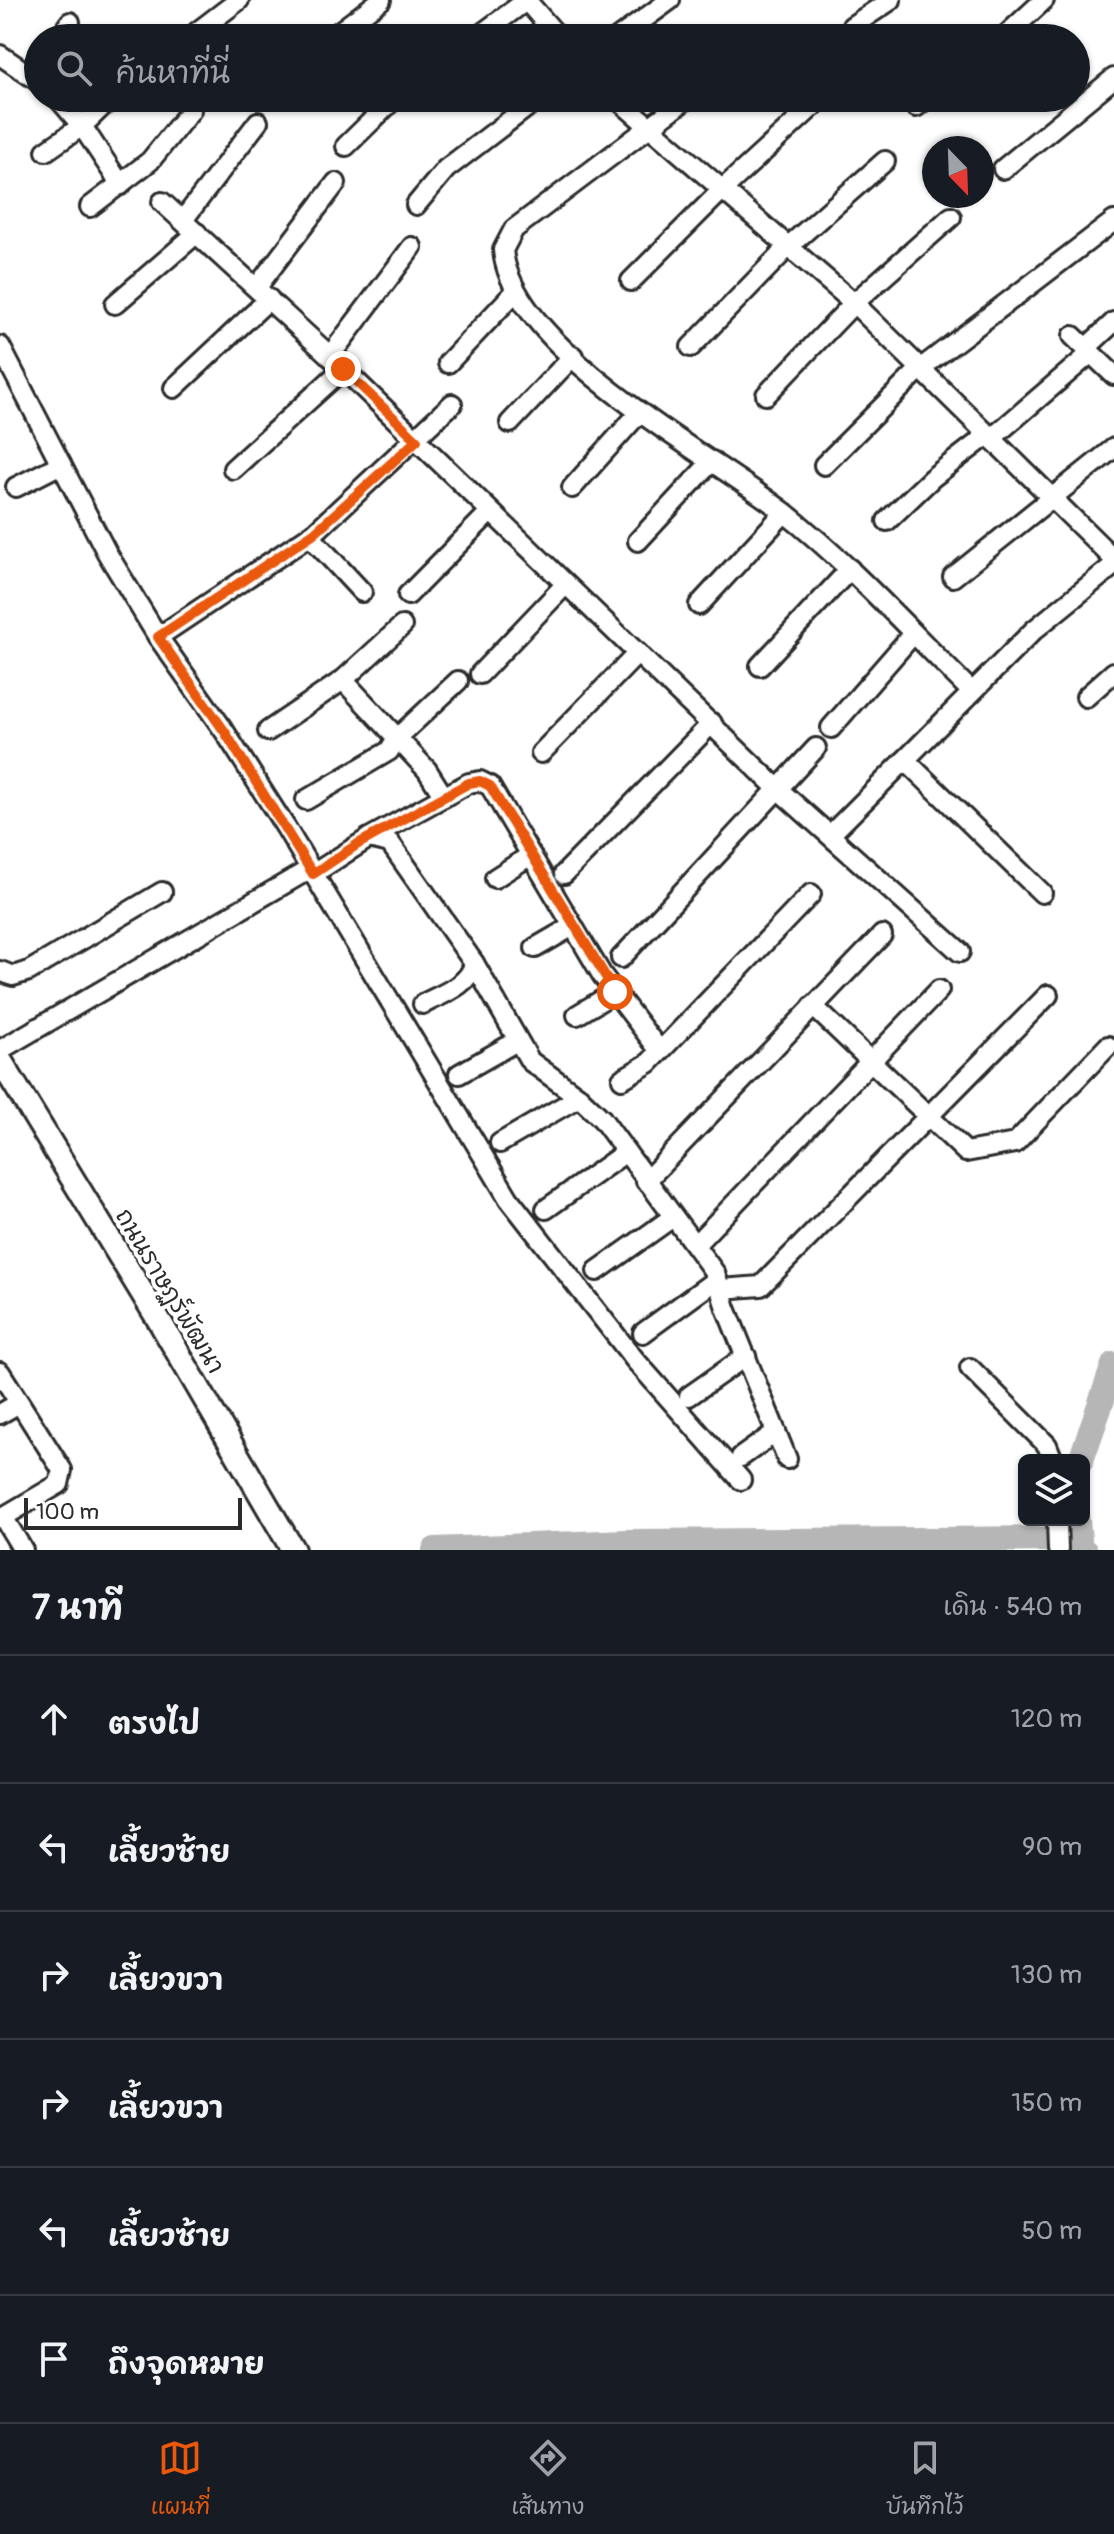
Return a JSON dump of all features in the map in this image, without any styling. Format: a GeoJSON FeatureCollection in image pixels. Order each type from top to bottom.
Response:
{"type":"FeatureCollection","features":[{"type":"Feature","properties":{"kind":"street"},"geometry":{"type":"LineString","coordinates":[[208,24],[239,0]]}},
{"type":"Feature","properties":{"kind":"street"},"geometry":{"type":"LineString","coordinates":[[349,24],[381,0]]}},
{"type":"Feature","properties":{"kind":"street"},"geometry":{"type":"LineString","coordinates":[[494,24],[526,0],[547,24]]}},
{"type":"Feature","properties":{"kind":"street"},"geometry":{"type":"LineString","coordinates":[[637,24],[670,0]]}},
{"type":"Feature","properties":{"kind":"street"},"geometry":{"type":"LineString","coordinates":[[855,24],[891,0]]}},
{"type":"Feature","properties":{"kind":"street"},"geometry":{"type":"LineString","coordinates":[[1018,24],[1044,0]]}},
{"type":"Feature","properties":{"kind":"street"},"geometry":{"type":"LineString","coordinates":[[0,55],[24,68]]}},
{"type":"Feature","properties":{"kind":"street"},"geometry":{"type":"LineString","coordinates":[[1090,98],[1114,78]]}},
{"type":"Feature","properties":{"kind":"street"},"geometry":{"type":"LineString","coordinates":[[70,112],[121,185]]}},
{"type":"Feature","properties":{"kind":"street"},"geometry":{"type":"LineString","coordinates":[[46,151],[96,112]]}},
{"type":"Feature","properties":{"kind":"street"},"geometry":{"type":"LineString","coordinates":[[90,207],[150,161],[189,112]]}},
{"type":"Feature","properties":{"kind":"street"},"geometry":{"type":"LineString","coordinates":[[346,146],[381,112]]}},
{"type":"Feature","properties":{"kind":"street"},"geometry":{"type":"LineString","coordinates":[[416,205],[446,169],[521,112]]}},
{"type":"Feature","properties":{"kind":"street"},"geometry":{"type":"LineString","coordinates":[[630,112],[724,188],[854,303],[1114,559]]}},
{"type":"Feature","properties":{"kind":"street"},"geometry":{"type":"LineString","coordinates":[[670,112],[514,229],[503,250],[514,293],[573,356],[639,413],[784,513],[850,569],[972,692]]}},
{"type":"Feature","properties":{"kind":"street"},"geometry":{"type":"LineString","coordinates":[[631,281],[724,188],[807,112]]}},
{"type":"Feature","properties":{"kind":"street"},"geometry":{"type":"LineString","coordinates":[[1003,169],[1073,112]]}},
{"type":"Feature","properties":{"kind":"street"},"geometry":{"type":"LineString","coordinates":[[183,220],[258,122]]}},
{"type":"Feature","properties":{"kind":"street"},"geometry":{"type":"LineString","coordinates":[[691,347],[790,245],[885,161]]}},
{"type":"Feature","properties":{"kind":"street"},"geometry":{"type":"LineString","coordinates":[[174,388],[263,293],[336,183]]}},
{"type":"Feature","properties":{"kind":"street"},"geometry":{"type":"LineString","coordinates":[[162,202],[337,362],[489,513],[779,790],[960,952]]}},
{"type":"Feature","properties":{"kind":"street"},"geometry":{"type":"LineString","coordinates":[[766,395],[854,303],[951,217]]}},
{"type":"Feature","properties":{"kind":"street"},"geometry":{"type":"LineString","coordinates":[[824,465],[920,369],[1114,221]]}},
{"type":"Feature","properties":{"kind":"street"},"geometry":{"type":"LineString","coordinates":[[115,304],[197,233]]}},
{"type":"Feature","properties":{"kind":"street"},"geometry":{"type":"LineString","coordinates":[[233,469],[337,362],[412,247]]}},
{"type":"Feature","properties":{"kind":"street"},"geometry":{"type":"LineString","coordinates":[[448,363],[514,293]]}},
{"type":"Feature","properties":{"kind":"street"},"geometry":{"type":"LineString","coordinates":[[887,521],[932,478],[990,436],[1083,346],[1114,322]]}},
{"type":"Feature","properties":{"kind":"street"},"geometry":{"type":"LineString","coordinates":[[0,346],[107,553],[158,637],[225,732],[312,871],[509,1199],[635,1360],[741,1480]]}},
{"type":"Feature","properties":{"kind":"street"},"geometry":{"type":"LineString","coordinates":[[1083,346],[1114,375]]}},
{"type":"Feature","properties":{"kind":"street"},"geometry":{"type":"LineString","coordinates":[[510,423],[573,356]]}},
{"type":"Feature","properties":{"kind":"street"},"geometry":{"type":"LineString","coordinates":[[158,637],[310,536],[417,440],[452,404]]}},
{"type":"Feature","properties":{"kind":"street"},"geometry":{"type":"LineString","coordinates":[[572,488],[639,413]]}},
{"type":"Feature","properties":{"kind":"street"},"geometry":{"type":"LineString","coordinates":[[953,577],[1114,448]]}},
{"type":"Feature","properties":{"kind":"street"},"geometry":{"type":"LineString","coordinates":[[638,541],[712,461]]}},
{"type":"Feature","properties":{"kind":"street"},"geometry":{"type":"LineString","coordinates":[[16,487],[61,464]]}},
{"type":"Feature","properties":{"kind":"street"},"geometry":{"type":"LineString","coordinates":[[408,595],[489,513]]}},
{"type":"Feature","properties":{"kind":"street"},"geometry":{"type":"LineString","coordinates":[[699,605],[784,513]]}},
{"type":"Feature","properties":{"kind":"street"},"geometry":{"type":"LineString","coordinates":[[310,536],[362,592]]}},
{"type":"Feature","properties":{"kind":"street"},"geometry":{"type":"LineString","coordinates":[[830,835],[1034,630],[1114,565]]}},
{"type":"Feature","properties":{"kind":"street"},"geometry":{"type":"LineString","coordinates":[[760,666],[850,569]]}},
{"type":"Feature","properties":{"kind":"street"},"geometry":{"type":"LineString","coordinates":[[480,674],[565,585]]}},
{"type":"Feature","properties":{"kind":"street"},"geometry":{"type":"LineString","coordinates":[[268,731],[343,680],[402,626]]}},
{"type":"Feature","properties":{"kind":"street"},"geometry":{"type":"LineString","coordinates":[[831,728],[913,634]]}},
{"type":"Feature","properties":{"kind":"street"},"geometry":{"type":"LineString","coordinates":[[541,753],[638,653]]}},
{"type":"Feature","properties":{"kind":"street"},"geometry":{"type":"LineString","coordinates":[[1086,697],[1114,672]]}},
{"type":"Feature","properties":{"kind":"street"},"geometry":{"type":"LineString","coordinates":[[343,680],[427,770],[444,797]]}},
{"type":"Feature","properties":{"kind":"street"},"geometry":{"type":"LineString","coordinates":[[306,800],[389,751],[397,738],[458,681]]}},
{"type":"Feature","properties":{"kind":"street"},"geometry":{"type":"LineString","coordinates":[[564,874],[712,723]]}},
{"type":"Feature","properties":{"kind":"street"},"geometry":{"type":"LineString","coordinates":[[621,958],[816,748]]}},
{"type":"Feature","properties":{"kind":"street"},"geometry":{"type":"LineString","coordinates":[[905,760],[1042,893]]}},
{"type":"Feature","properties":{"kind":"street"},"geometry":{"type":"LineString","coordinates":[[0,1050],[369,838],[469,783],[480,781],[490,786],[615,992],[659,1050]]}},
{"type":"Feature","properties":{"kind":"street"},"geometry":{"type":"LineString","coordinates":[[369,838],[390,843],[474,963],[530,1061],[579,1097],[602,1119],[695,1245],[719,1284],[787,1459]]}},
{"type":"Feature","properties":{"kind":"street"},"geometry":{"type":"LineString","coordinates":[[495,878],[531,855]]}},
{"type":"Feature","properties":{"kind":"street"},"geometry":{"type":"LineString","coordinates":[[0,971],[13,976],[29,971],[162,892]]}},
{"type":"Feature","properties":{"kind":"street"},"geometry":{"type":"LineString","coordinates":[[622,1079],[649,1063],[811,894]]}},
{"type":"Feature","properties":{"kind":"street"},"geometry":{"type":"LineString","coordinates":[[535,948],[573,926]]}},
{"type":"Feature","properties":{"kind":"street"},"geometry":{"type":"LineString","coordinates":[[646,1181],[882,935]]}},
{"type":"Feature","properties":{"kind":"street"},"geometry":{"type":"LineString","coordinates":[[423,1004],[465,981],[472,973],[474,963]]}},
{"type":"Feature","properties":{"kind":"street"},"geometry":{"type":"LineString","coordinates":[[695,1245],[939,990]]}},
{"type":"Feature","properties":{"kind":"street"},"geometry":{"type":"LineString","coordinates":[[577,1015],[615,992]]}},
{"type":"Feature","properties":{"kind":"street"},"geometry":{"type":"LineString","coordinates":[[643,1333],[719,1284],[761,1286],[1048,995]]}},
{"type":"Feature","properties":{"kind":"street"},"geometry":{"type":"LineString","coordinates":[[813,1006],[966,1152],[1015,1143],[1108,1046]]}},
{"type":"Feature","properties":{"kind":"street"},"geometry":{"type":"LineString","coordinates":[[459,1074],[517,1041]]}},
{"type":"Feature","properties":{"kind":"street","name":"ถนนราษฏร์พัฒนา"},"geometry":{"type":"LineString","coordinates":[[0,1060],[292,1547]]}},
{"type":"Feature","properties":{"kind":"street"},"geometry":{"type":"LineString","coordinates":[[500,1143],[579,1097]]}},
{"type":"Feature","properties":{"kind":"street"},"geometry":{"type":"LineString","coordinates":[[546,1209],[626,1152]]}},
{"type":"Feature","properties":{"kind":"street"},"geometry":{"type":"LineString","coordinates":[[597,1271],[673,1217]]}},
{"type":"Feature","properties":{"kind":"street"},"geometry":{"type":"LineString","coordinates":[[689,1396],[746,1356]]}},
{"type":"Feature","properties":{"kind":"street"},"geometry":{"type":"LineString","coordinates":[[970,1368],[1047,1445],[1051,1454]]}},
{"type":"Feature","properties":{"kind":"street"},"geometry":{"type":"LineString","coordinates":[[0,1372],[63,1477],[59,1484],[1,1518],[23,1550]]}},
{"type":"Feature","properties":{"kind":"street"},"geometry":{"type":"LineString","coordinates":[[0,1414],[19,1403]]}},
{"type":"Feature","properties":{"kind":"street"},"geometry":{"type":"LineString","coordinates":[[741,1457],[776,1432]]}},
{"type":"Feature","properties":{"kind":"street"},"geometry":{"type":"LineString","coordinates":[[1057,1526],[1058,1547]]}},
{"type":"Feature","properties":{"kind":"waterway"},"geometry":{"type":"LineString","coordinates":[[1083,1454],[1114,1365]]}},
{"type":"Feature","properties":{"kind":"waterway"},"geometry":{"type":"LineString","coordinates":[[435,1550],[626,1542],[1079,1539],[1078,1526]]}},
{"type":"Feature","properties":{"kind":"waterway"},"geometry":{"type":"LineString","coordinates":[[1079,1539],[1090,1550]]}},
{"type":"Feature","properties":{"kind":"route"},"geometry":{"type":"LineString","coordinates":[[343,369],[417,440],[314,533],[158,637],[225,732],[313,874],[358,844],[469,783],[480,781],[490,786],[615,992]]}}]}
